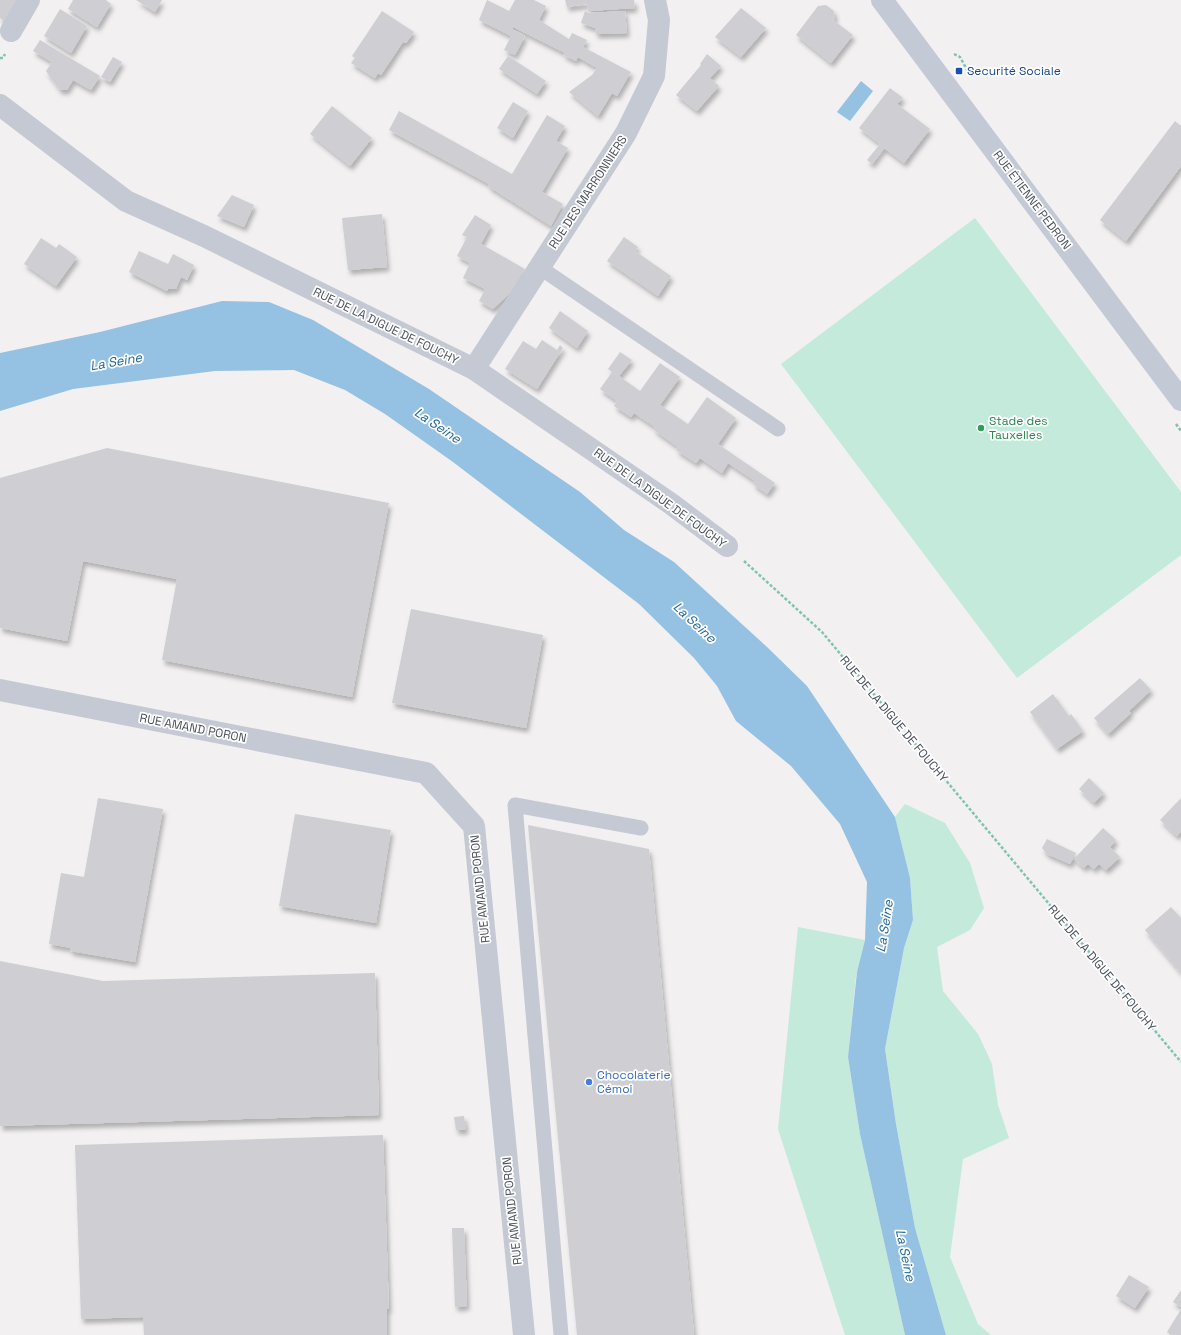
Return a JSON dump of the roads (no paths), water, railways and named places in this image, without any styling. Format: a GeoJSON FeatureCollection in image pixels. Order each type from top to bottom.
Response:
{"type":"FeatureCollection","features":[{"type":"Feature","properties":{"kind":"street"},"geometry":{"type":"LineString","coordinates":[[11,31],[29,0]]}},
{"type":"Feature","properties":{"kind":"street","name":"RUE DES MARRONNIERS"},"geometry":{"type":"LineString","coordinates":[[474,369],[626,134],[654,76],[659,20],[655,0]]}},
{"type":"Feature","properties":{"kind":"street","name":"RUE ÉTIENNE PEDRON"},"geometry":{"type":"LineString","coordinates":[[882,0],[1181,400]]}},
{"type":"Feature","properties":{"kind":"street","name":"RUE DE LA DIGUE DE FOUCHY"},"geometry":{"type":"LineString","coordinates":[[0,105],[126,201],[204,236],[474,369],[670,503],[727,546]]}},
{"type":"Feature","properties":{"kind":"street","name":"RUE AMAND PORON"},"geometry":{"type":"LineString","coordinates":[[0,690],[426,773],[474,826],[524,1335]]}},
{"type":"Feature","properties":{"kind":"lane"},"geometry":{"type":"LineString","coordinates":[[539,267],[778,430]]}},
{"type":"Feature","properties":{"kind":"lane"},"geometry":{"type":"LineString","coordinates":[[561,1335],[514,805],[641,828]]}},
{"type":"Feature","properties":{"kind":"water"},"geometry":{"type":"Polygon","coordinates":[[[861,81],[873,91],[850,121],[837,112],[861,81]]]}},
{"type":"Feature","properties":{"kind":"water","name":"La Seine"},"geometry":{"type":"Polygon","coordinates":[[[222,301],[269,302],[313,320],[429,389],[580,492],[624,530],[674,562],[767,647],[807,686],[895,817],[910,878],[913,920],[904,948],[885,1049],[896,1124],[915,1228],[946,1335],[905,1335],[860,1134],[848,1057],[857,972],[865,940],[867,882],[840,824],[791,766],[736,721],[717,686],[694,658],[639,604],[453,462],[385,414],[345,390],[294,370],[215,371],[73,389],[0,411],[0,353],[100,332],[222,301]]]}},
{"type":"Feature","properties":{"kind":"place","name":"Securité Sociale"},"geometry":{"type":"Point","coordinates":[959,71]}},
{"type":"Feature","properties":{"kind":"place","name":"Stade des Tauxelles"},"geometry":{"type":"Point","coordinates":[981,428]}},
{"type":"Feature","properties":{"kind":"place","name":"Chocolaterie Cémoi"},"geometry":{"type":"Point","coordinates":[589,1082]}}]}
